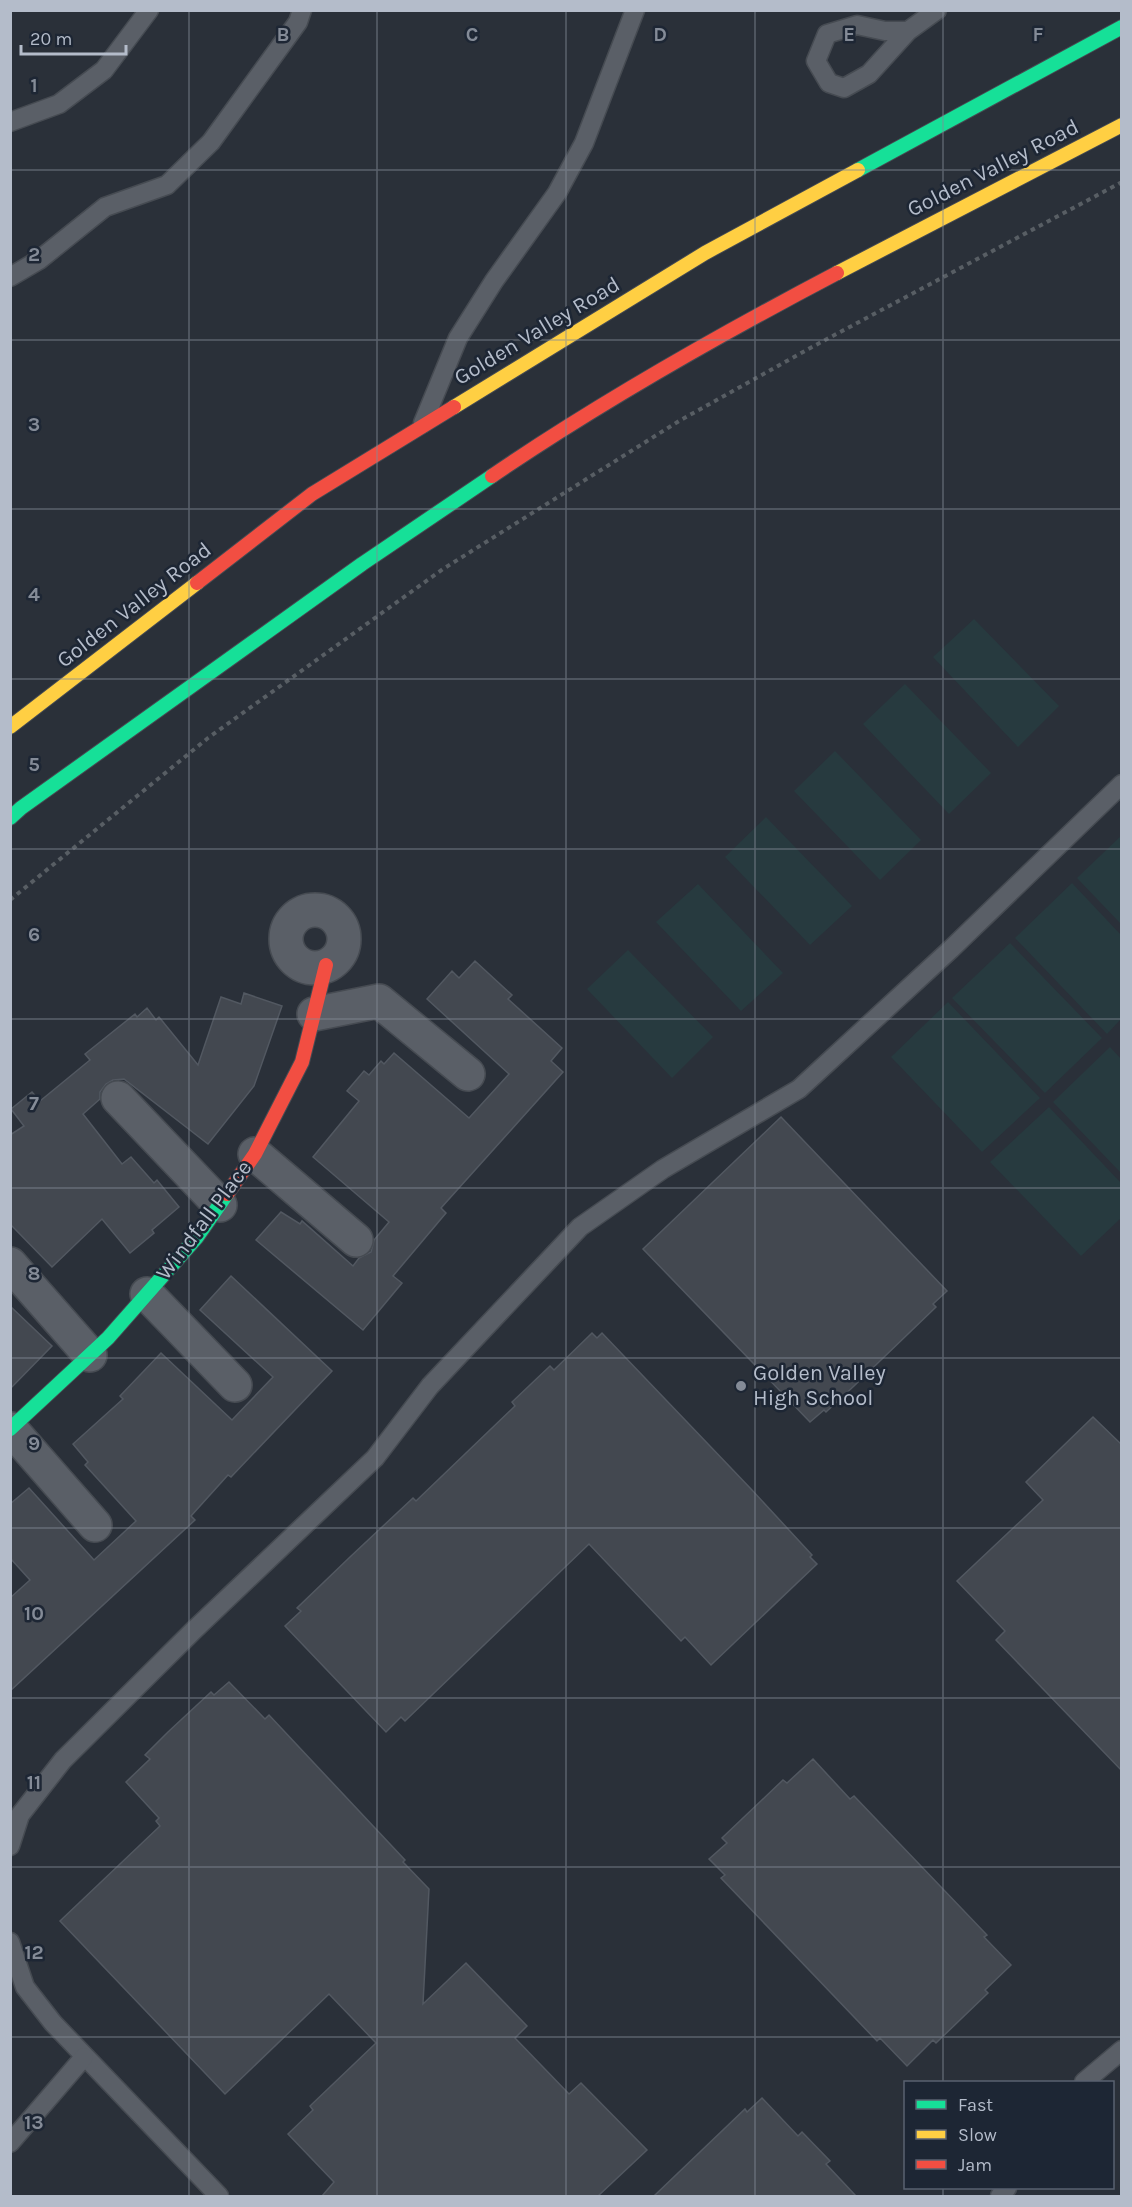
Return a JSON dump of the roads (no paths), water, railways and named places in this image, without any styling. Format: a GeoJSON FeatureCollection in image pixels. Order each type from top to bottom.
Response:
{"type":"FeatureCollection","features":[{"type":"Feature","properties":{"kind":"main road","name":"Golden Valley Road"},"geometry":{"type":"LineString","coordinates":[[10,727],[312,494],[705,253],[1122,27]]}},
{"type":"Feature","properties":{"kind":"main road","name":"Golden Valley Road"},"geometry":{"type":"LineString","coordinates":[[10,818],[362,564],[563,428],[757,315],[1122,125]]}},
{"type":"Feature","properties":{"kind":"main road","name":"Windfall Place"},"geometry":{"type":"LineString","coordinates":[[11,1429],[108,1338],[197,1237],[255,1154],[302,1062],[326,966]]}},
{"type":"Feature","properties":{"kind":"street"},"geometry":{"type":"LineString","coordinates":[[314,1014],[379,1001],[468,1074]]}},
{"type":"Feature","properties":{"kind":"street"},"geometry":{"type":"LineString","coordinates":[[118,1098],[220,1204]]}},
{"type":"Feature","properties":{"kind":"street"},"geometry":{"type":"LineString","coordinates":[[255,1154],[356,1240]]}},
{"type":"Feature","properties":{"kind":"street"},"geometry":{"type":"LineString","coordinates":[[10,1264],[90,1354]]}},
{"type":"Feature","properties":{"kind":"street"},"geometry":{"type":"LineString","coordinates":[[147,1294],[235,1385]]}},
{"type":"Feature","properties":{"kind":"street"},"geometry":{"type":"LineString","coordinates":[[11,1429],[95,1525]]}},
{"type":"Feature","properties":{"kind":"lane"},"geometry":{"type":"LineString","coordinates":[[10,122],[59,104],[104,70],[148,10]]}},
{"type":"Feature","properties":{"kind":"lane"},"geometry":{"type":"LineString","coordinates":[[10,277],[39,260],[105,207],[167,185],[211,142],[298,22],[302,10]]}},
{"type":"Feature","properties":{"kind":"lane"},"geometry":{"type":"LineString","coordinates":[[421,427],[458,338],[494,281],[557,193],[584,143],[635,10]]}},
{"type":"Feature","properties":{"kind":"lane"},"geometry":{"type":"LineString","coordinates":[[908,31],[885,31],[857,25],[827,34],[816,61],[829,83],[844,88],[869,74],[908,31],[937,10]]}},
{"type":"Feature","properties":{"kind":"lane"},"geometry":{"type":"LineString","coordinates":[[10,1846],[20,1815],[63,1760],[194,1630],[375,1458],[430,1386],[580,1227],[663,1169],[799,1089],[951,949],[1122,784]]}},
{"type":"Feature","properties":{"kind":"lane"},"geometry":{"type":"LineString","coordinates":[[10,1942],[25,1987],[53,2023],[219,2196]]}},
{"type":"Feature","properties":{"kind":"lane"},"geometry":{"type":"LineString","coordinates":[[1085,2081],[1122,2050]]}},
{"type":"Feature","properties":{"kind":"lane"},"geometry":{"type":"LineString","coordinates":[[10,2143],[84,2056]]}},
{"type":"Feature","properties":{"kind":"place","name":"Golden Valley High School"},"geometry":{"type":"Point","coordinates":[741,1386]}}]}
